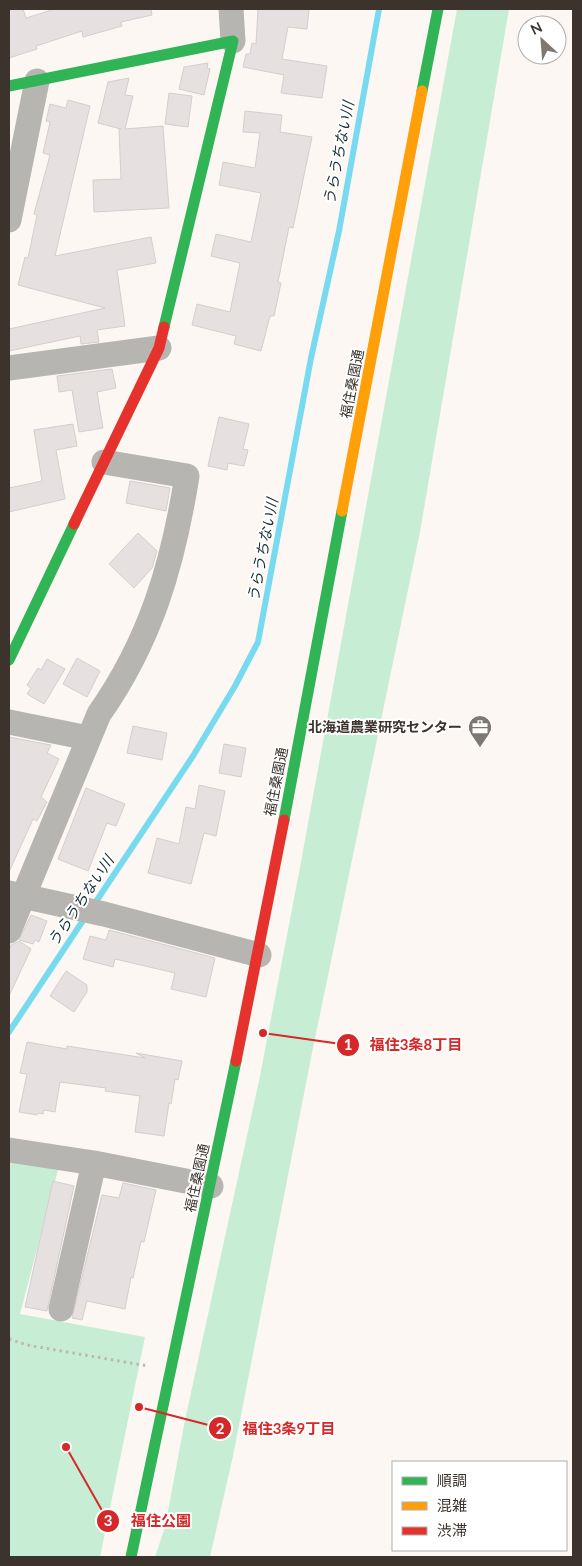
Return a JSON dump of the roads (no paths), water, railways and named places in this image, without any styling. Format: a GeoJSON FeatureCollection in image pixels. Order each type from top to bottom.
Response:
{"type":"FeatureCollection","features":[{"type":"Feature","properties":{"kind":"main road","name":"福住桑園通"},"geometry":{"type":"LineString","coordinates":[[131,1557],[211,1186],[258,955],[438,9]]}},
{"type":"Feature","properties":{"kind":"main road"},"geometry":{"type":"LineString","coordinates":[[9,86],[234,41],[159,348],[104,462],[19,620],[9,660]]}},
{"type":"Feature","properties":{"kind":"street"},"geometry":{"type":"LineString","coordinates":[[231,9],[234,41]]}},
{"type":"Feature","properties":{"kind":"street"},"geometry":{"type":"LineString","coordinates":[[9,220],[37,81]]}},
{"type":"Feature","properties":{"kind":"street"},"geometry":{"type":"LineString","coordinates":[[9,368],[159,348]]}},
{"type":"Feature","properties":{"kind":"street"},"geometry":{"type":"LineString","coordinates":[[9,931],[16,895],[99,714],[119,685],[156,606],[178,534],[187,476],[104,462]]}},
{"type":"Feature","properties":{"kind":"street"},"geometry":{"type":"LineString","coordinates":[[9,722],[88,738]]}},
{"type":"Feature","properties":{"kind":"street"},"geometry":{"type":"LineString","coordinates":[[16,895],[92,911],[258,955]]}},
{"type":"Feature","properties":{"kind":"street"},"geometry":{"type":"LineString","coordinates":[[9,1150],[94,1163],[211,1186]]}},
{"type":"Feature","properties":{"kind":"street"},"geometry":{"type":"LineString","coordinates":[[61,1309],[94,1163]]}},
{"type":"Feature","properties":{"kind":"waterway","name":"うらうちない川"},"geometry":{"type":"LineString","coordinates":[[93,906],[193,756],[235,686],[258,642],[311,358],[339,231],[379,9]]}},
{"type":"Feature","properties":{"kind":"waterway","name":"うらうちない川"},"geometry":{"type":"LineString","coordinates":[[9,1032],[86,916]]}},
{"type":"Feature","properties":{"kind":"place","name":"北海道農業研究センター"},"geometry":{"type":"Point","coordinates":[480,748]}},
{"type":"Feature","properties":{"kind":"place","name":"福住3条8丁目"},"geometry":{"type":"Point","coordinates":[263,1033]}},
{"type":"Feature","properties":{"kind":"place","name":"福住3条9丁目"},"geometry":{"type":"Point","coordinates":[139,1407]}},
{"type":"Feature","properties":{"kind":"place","name":"福住公園"},"geometry":{"type":"Point","coordinates":[66,1447]}}]}
